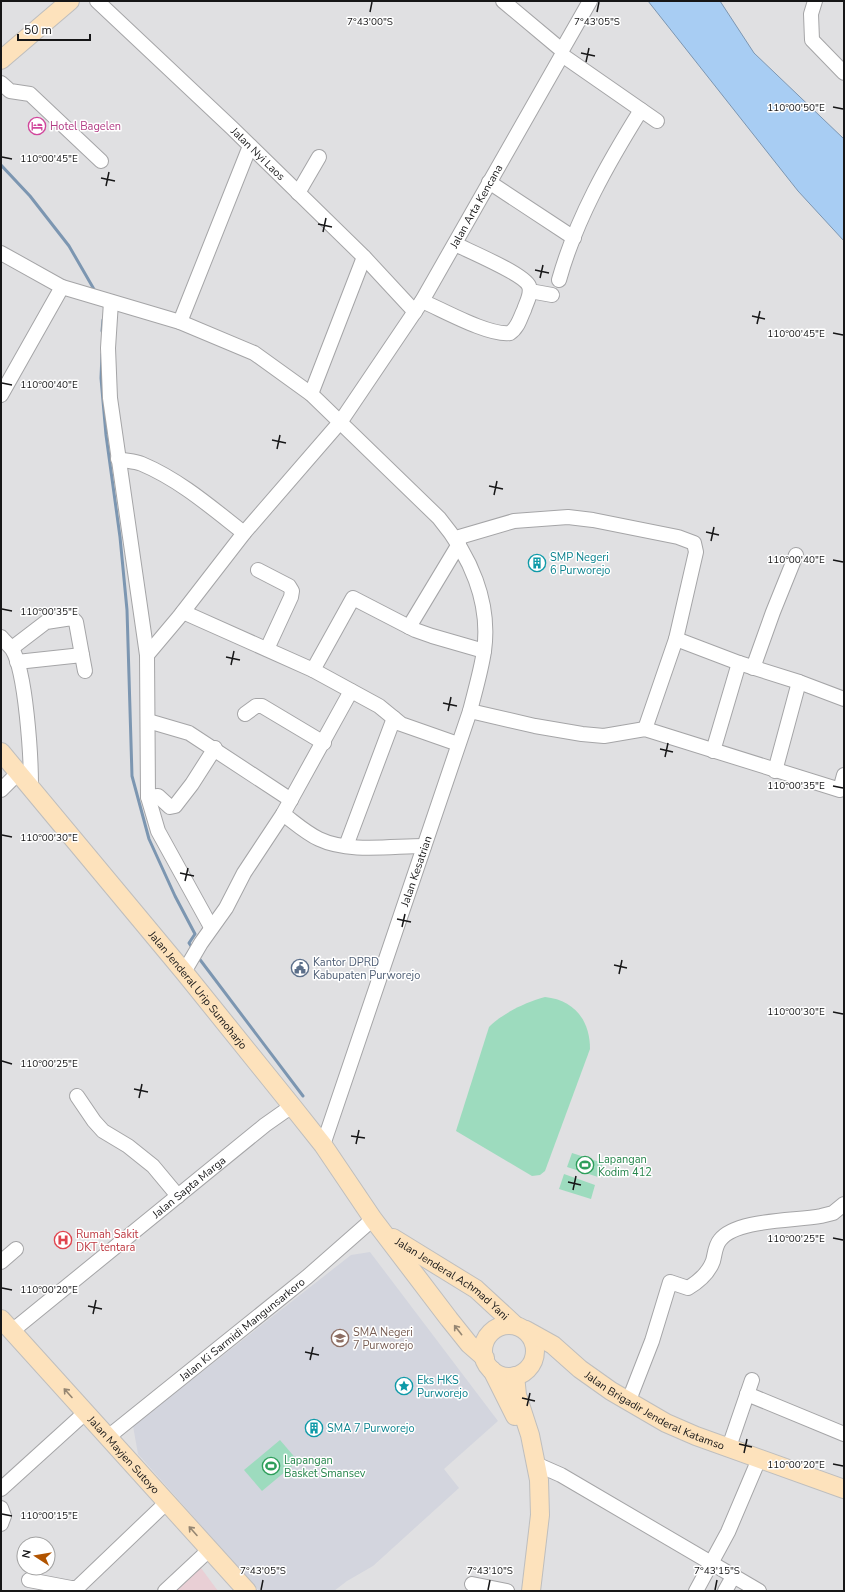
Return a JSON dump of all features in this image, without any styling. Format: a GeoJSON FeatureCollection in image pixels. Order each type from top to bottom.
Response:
{"type":"FeatureCollection","features":[{"type":"Feature","properties":{"kind":"main road"},"geometry":{"type":"LineString","coordinates":[[1,60],[70,1]]}},
{"type":"Feature","properties":{"kind":"main road","name":"Jalan Jenderal Urip Sumoharjo"},"geometry":{"type":"LineString","coordinates":[[1,752],[187,967],[323,1145],[374,1219],[461,1334],[488,1364]]}},
{"type":"Feature","properties":{"kind":"main road","name":"Jalan Jenderal Achmad Yani"},"geometry":{"type":"LineString","coordinates":[[387,1235],[476,1289],[520,1328]]}},
{"type":"Feature","properties":{"kind":"main road","name":"Jalan Mayjen Sutoyo"},"geometry":{"type":"LineString","coordinates":[[7,1325],[247,1591]]}},
{"type":"Feature","properties":{"kind":"main road"},"geometry":{"type":"LineString","coordinates":[[534,1456],[488,1364],[484,1349],[486,1340],[490,1333],[498,1327],[506,1325],[520,1328],[554,1345],[580,1369]]}},
{"type":"Feature","properties":{"kind":"main road"},"geometry":{"type":"LineString","coordinates":[[488,1364],[507,1376],[515,1376],[528,1369],[533,1362],[535,1345],[531,1337],[520,1328]]}},
{"type":"Feature","properties":{"kind":"main road"},"geometry":{"type":"LineString","coordinates":[[533,1362],[546,1359],[562,1362],[580,1369]]}},
{"type":"Feature","properties":{"kind":"main road","name":"Jalan Brigadir Jenderal Katamso"},"geometry":{"type":"LineString","coordinates":[[580,1369],[611,1391],[629,1400],[666,1423],[759,1459],[844,1489]]}},
{"type":"Feature","properties":{"kind":"main road"},"geometry":{"type":"LineString","coordinates":[[515,1376],[518,1402],[530,1435],[539,1480],[540,1516],[531,1591]]}},
{"type":"Feature","properties":{"kind":"street","name":"Jalan Nyi Laos"},"geometry":{"type":"LineString","coordinates":[[97,1],[418,307]]}},
{"type":"Feature","properties":{"kind":"street"},"geometry":{"type":"LineString","coordinates":[[503,1],[562,52],[657,121]]}},
{"type":"Feature","properties":{"kind":"street","name":"Jalan Arta Kencana"},"geometry":{"type":"LineString","coordinates":[[147,655],[183,612],[244,533],[341,422],[418,307],[455,244],[590,1]]}},
{"type":"Feature","properties":{"kind":"street"},"geometry":{"type":"LineString","coordinates":[[815,1],[811,14],[812,40],[844,73]]}},
{"type":"Feature","properties":{"kind":"street"},"geometry":{"type":"LineString","coordinates":[[1,83],[10,91],[30,94],[101,161]]}},
{"type":"Feature","properties":{"kind":"street"},"geometry":{"type":"LineString","coordinates":[[559,280],[574,238],[598,185],[641,110]]}},
{"type":"Feature","properties":{"kind":"street"},"geometry":{"type":"LineString","coordinates":[[180,322],[250,146]]}},
{"type":"Feature","properties":{"kind":"street"},"geometry":{"type":"LineString","coordinates":[[298,193],[319,157]]}},
{"type":"Feature","properties":{"kind":"street"},"geometry":{"type":"LineString","coordinates":[[489,182],[574,238]]}},
{"type":"Feature","properties":{"kind":"street"},"geometry":{"type":"LineString","coordinates":[[418,307],[505,334],[514,330],[517,326],[530,291],[528,284],[519,277],[455,244]]}},
{"type":"Feature","properties":{"kind":"street","name":"Jalan Kesatrian"},"geometry":{"type":"LineString","coordinates":[[1,253],[62,287],[180,322],[254,353],[311,394],[439,518],[457,541],[473,571],[482,608],[484,651],[470,711],[323,1145]]}},
{"type":"Feature","properties":{"kind":"street"},"geometry":{"type":"LineString","coordinates":[[311,394],[364,257]]}},
{"type":"Feature","properties":{"kind":"street"},"geometry":{"type":"LineString","coordinates":[[1,394],[62,287]]}},
{"type":"Feature","properties":{"kind":"street"},"geometry":{"type":"LineString","coordinates":[[530,291],[552,296]]}},
{"type":"Feature","properties":{"kind":"street"},"geometry":{"type":"LineString","coordinates":[[111,302],[108,348],[110,398],[147,655],[148,797],[154,822],[158,831],[211,927]]}},
{"type":"Feature","properties":{"kind":"street"},"geometry":{"type":"LineString","coordinates":[[118,459],[141,464],[171,479],[206,503],[244,533]]}},
{"type":"Feature","properties":{"kind":"street"},"geometry":{"type":"LineString","coordinates":[[409,627],[457,541],[514,521],[568,517],[593,520],[691,541],[696,547],[696,552],[676,639],[645,729]]}},
{"type":"Feature","properties":{"kind":"street"},"geometry":{"type":"LineString","coordinates":[[753,668],[773,612],[796,555]]}},
{"type":"Feature","properties":{"kind":"street"},"geometry":{"type":"LineString","coordinates":[[258,570],[284,583],[292,591],[291,597],[267,649]]}},
{"type":"Feature","properties":{"kind":"street"},"geometry":{"type":"LineString","coordinates":[[313,670],[352,598],[409,627],[432,636],[484,651]]}},
{"type":"Feature","properties":{"kind":"street"},"geometry":{"type":"LineString","coordinates":[[183,612],[313,670],[379,706],[394,718],[415,730],[458,744]]}},
{"type":"Feature","properties":{"kind":"street"},"geometry":{"type":"LineString","coordinates":[[12,648],[46,622],[72,618],[76,622],[85,671]]}},
{"type":"Feature","properties":{"kind":"street"},"geometry":{"type":"LineString","coordinates":[[1,638],[12,648],[17,662],[27,726],[31,786]]}},
{"type":"Feature","properties":{"kind":"street"},"geometry":{"type":"LineString","coordinates":[[676,639],[739,663],[799,682],[844,699]]}},
{"type":"Feature","properties":{"kind":"street"},"geometry":{"type":"LineString","coordinates":[[17,662],[82,656]]}},
{"type":"Feature","properties":{"kind":"street"},"geometry":{"type":"LineString","coordinates":[[713,751],[739,663]]}},
{"type":"Feature","properties":{"kind":"street"},"geometry":{"type":"LineString","coordinates":[[775,771],[799,682]]}},
{"type":"Feature","properties":{"kind":"street"},"geometry":{"type":"LineString","coordinates":[[187,967],[200,943],[226,908],[244,873],[283,814],[324,743],[351,691]]}},
{"type":"Feature","properties":{"kind":"street"},"geometry":{"type":"LineString","coordinates":[[245,714],[256,706],[262,706],[324,743]]}},
{"type":"Feature","properties":{"kind":"street"},"geometry":{"type":"LineString","coordinates":[[470,711],[535,726],[582,734],[604,736],[645,729],[775,771],[840,790],[844,775]]}},
{"type":"Feature","properties":{"kind":"street"},"geometry":{"type":"LineString","coordinates":[[346,846],[394,718]]}},
{"type":"Feature","properties":{"kind":"street"},"geometry":{"type":"LineString","coordinates":[[148,721],[190,733],[215,748],[291,800]]}},
{"type":"Feature","properties":{"kind":"street"},"geometry":{"type":"LineString","coordinates":[[148,797],[158,796],[170,807],[175,806],[192,784],[215,748]]}},
{"type":"Feature","properties":{"kind":"street"},"geometry":{"type":"LineString","coordinates":[[1,790],[19,772]]}},
{"type":"Feature","properties":{"kind":"street"},"geometry":{"type":"LineString","coordinates":[[283,814],[319,839],[334,844],[346,846],[424,846]]}},
{"type":"Feature","properties":{"kind":"street"},"geometry":{"type":"LineString","coordinates":[[77,1096],[94,1121],[103,1131],[128,1146],[153,1166],[178,1196]]}},
{"type":"Feature","properties":{"kind":"street","name":"Jalan Sapta Marga"},"geometry":{"type":"LineString","coordinates":[[7,1325],[178,1196],[292,1106]]}},
{"type":"Feature","properties":{"kind":"street"},"geometry":{"type":"LineString","coordinates":[[629,1400],[652,1341],[670,1282],[688,1288],[694,1285],[708,1269],[719,1241],[726,1234],[742,1227],[833,1213],[844,1204]]}},
{"type":"Feature","properties":{"kind":"street","name":"Jalan Ki Sarmidi Mangunsarkoro"},"geometry":{"type":"LineString","coordinates":[[108,1437],[307,1277],[374,1219]]}},
{"type":"Feature","properties":{"kind":"street"},"geometry":{"type":"LineString","coordinates":[[1,1262],[16,1249]]}},
{"type":"Feature","properties":{"kind":"street"},"geometry":{"type":"LineString","coordinates":[[729,1447],[752,1380]]}},
{"type":"Feature","properties":{"kind":"street"},"geometry":{"type":"LineString","coordinates":[[748,1394],[844,1434]]}},
{"type":"Feature","properties":{"kind":"street"},"geometry":{"type":"LineString","coordinates":[[1,1489],[86,1412]]}},
{"type":"Feature","properties":{"kind":"street"},"geometry":{"type":"LineString","coordinates":[[534,1456],[562,1475],[640,1522],[712,1562],[759,1591]]}},
{"type":"Feature","properties":{"kind":"street"},"geometry":{"type":"LineString","coordinates":[[696,1591],[728,1532],[759,1459]]}},
{"type":"Feature","properties":{"kind":"street"},"geometry":{"type":"LineString","coordinates":[[30,1580],[77,1588],[119,1550],[167,1502]]}},
{"type":"Feature","properties":{"kind":"street"},"geometry":{"type":"LineString","coordinates":[[1,1508],[4,1516],[1,1524]]}},
{"type":"Feature","properties":{"kind":"street"},"geometry":{"type":"LineString","coordinates":[[165,1591],[210,1550]]}},
{"type":"Feature","properties":{"kind":"street"},"geometry":{"type":"LineString","coordinates":[[725,1591],[734,1575]]}},
{"type":"Feature","properties":{"kind":"street"},"geometry":{"type":"LineString","coordinates":[[472,1584],[484,1585],[507,1591]]}},
{"type":"Feature","properties":{"kind":"shaded area","name":"SMA Negeri 7 Purworejo"},"geometry":{"type":"Polygon","coordinates":[[[370,1252],[498,1421],[444,1469],[459,1488],[373,1566],[347,1581],[334,1591],[259,1591],[138,1454],[133,1426],[351,1255],[370,1252]]]}},
{"type":"Feature","properties":{"kind":"shaded area"},"geometry":{"type":"Polygon","coordinates":[[[198,1564],[218,1591],[169,1591],[198,1564]]]}},
{"type":"Feature","properties":{"kind":"green space"},"geometry":{"type":"Polygon","coordinates":[[[545,997],[564,1002],[578,1013],[587,1029],[590,1049],[545,1171],[540,1175],[532,1176],[456,1131],[489,1027],[501,1017],[515,1009],[545,997]]]}},
{"type":"Feature","properties":{"kind":"green space","name":"Lapangan Kodim 412"},"geometry":{"type":"Polygon","coordinates":[[[572,1153],[603,1163],[598,1177],[567,1167],[572,1153]]]}},
{"type":"Feature","properties":{"kind":"green space","name":"Lapangan Kodim 412"},"geometry":{"type":"Polygon","coordinates":[[[564,1174],[595,1185],[591,1199],[559,1189],[564,1174]]]}},
{"type":"Feature","properties":{"kind":"green space","name":"Lapangan Basket Smansev"},"geometry":{"type":"Polygon","coordinates":[[[280,1440],[298,1461],[262,1491],[244,1470],[280,1440]]]}},
{"type":"Feature","properties":{"kind":"water"},"geometry":{"type":"Polygon","coordinates":[[[648,1],[720,1],[754,53],[844,139],[844,241],[798,191],[648,1]]]}},
{"type":"Feature","properties":{"kind":"waterway"},"geometry":{"type":"LineString","coordinates":[[1,165],[30,196],[69,246],[95,291]]}},
{"type":"Feature","properties":{"kind":"waterway"},"geometry":{"type":"LineString","coordinates":[[102,331],[103,320]]}},
{"type":"Feature","properties":{"kind":"waterway"},"geometry":{"type":"LineString","coordinates":[[102,354],[101,378],[106,435],[120,537],[127,610],[132,776],[149,839],[175,896],[195,934],[189,943],[193,949]]}},
{"type":"Feature","properties":{"kind":"waterway"},"geometry":{"type":"LineString","coordinates":[[198,957],[303,1096]]}},
{"type":"Feature","properties":{"kind":"place","name":"Hotel Bagelen"},"geometry":{"type":"Point","coordinates":[37,126]}},
{"type":"Feature","properties":{"kind":"place","name":"SMP Negeri 6 Purworejo"},"geometry":{"type":"Point","coordinates":[537,563]}},
{"type":"Feature","properties":{"kind":"place","name":"Kantor DPRD Kabupaten Purworejo"},"geometry":{"type":"Point","coordinates":[300,968]}},
{"type":"Feature","properties":{"kind":"place","name":"Lapangan Kodim 412"},"geometry":{"type":"Point","coordinates":[585,1165]}},
{"type":"Feature","properties":{"kind":"place","name":"Rumah Sakit DKT tentara"},"geometry":{"type":"Point","coordinates":[63,1240]}},
{"type":"Feature","properties":{"kind":"place","name":"SMA Negeri 7 Purworejo"},"geometry":{"type":"Point","coordinates":[340,1338]}},
{"type":"Feature","properties":{"kind":"place","name":"Eks HKS Purworejo"},"geometry":{"type":"Point","coordinates":[404,1386]}},
{"type":"Feature","properties":{"kind":"place","name":"SMA 7 Purworejo"},"geometry":{"type":"Point","coordinates":[314,1428]}},
{"type":"Feature","properties":{"kind":"place","name":"Lapangan Basket Smansev"},"geometry":{"type":"Point","coordinates":[271,1466]}}]}
